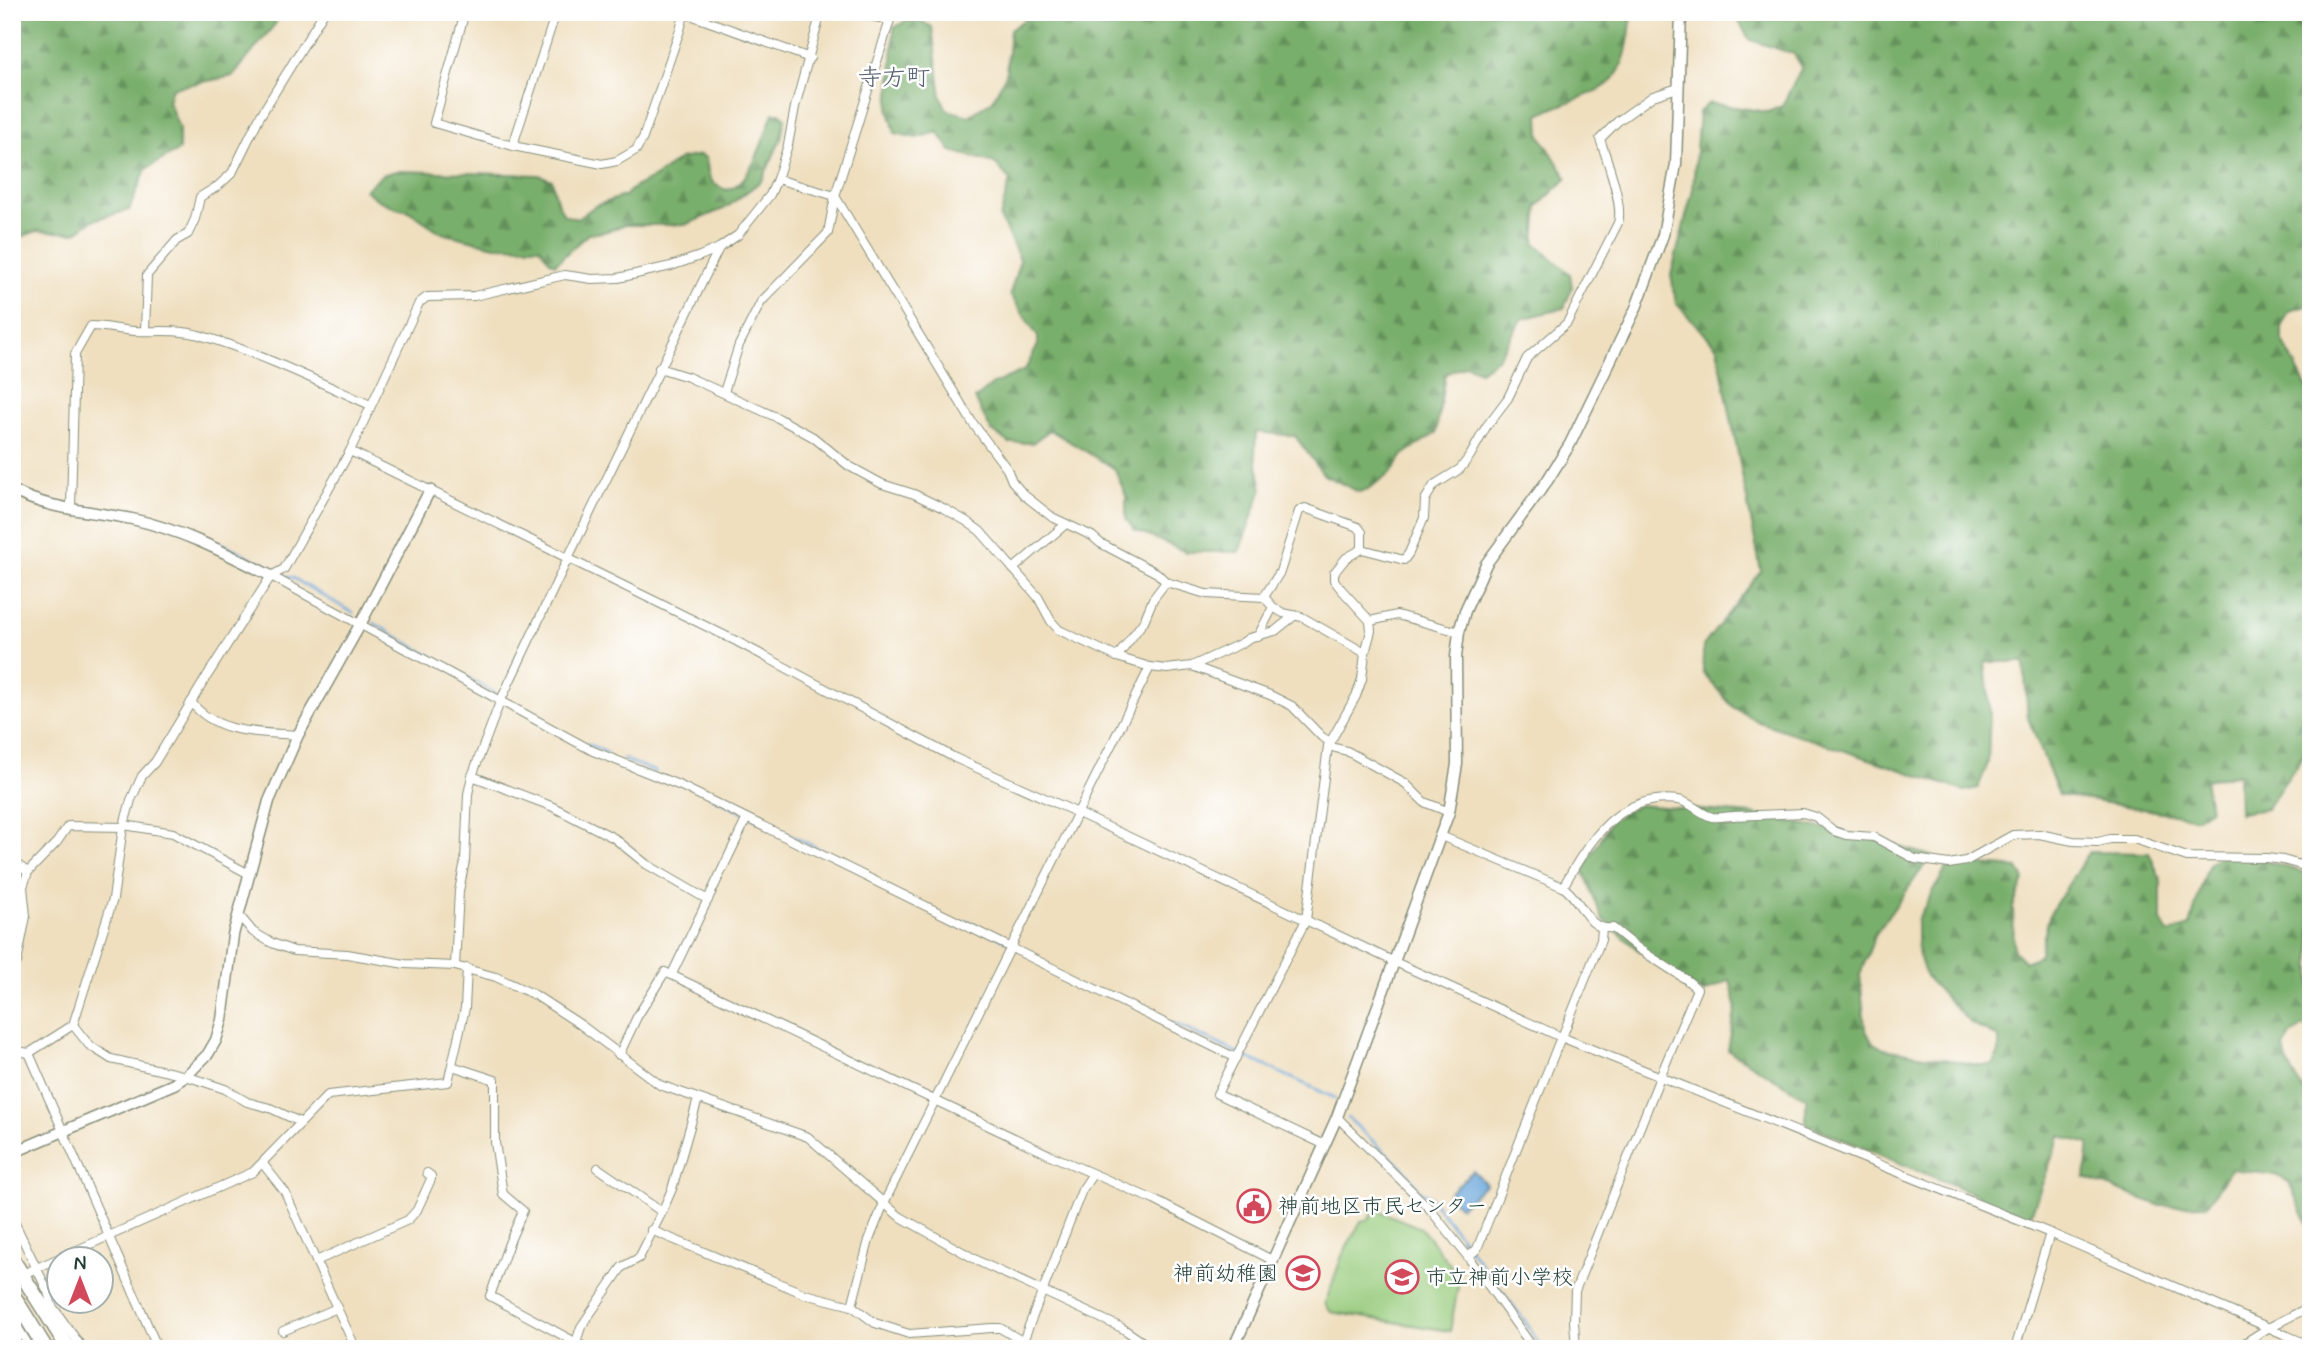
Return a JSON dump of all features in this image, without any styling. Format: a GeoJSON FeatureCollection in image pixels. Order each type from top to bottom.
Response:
{"type":"FeatureCollection","features":[{"type":"Feature","properties":{"kind":"highway"},"geometry":{"type":"LineString","coordinates":[[12,1259],[69,1349]]}},
{"type":"Feature","properties":{"kind":"highway"},"geometry":{"type":"LineString","coordinates":[[12,1294],[46,1349]]}},
{"type":"Feature","properties":{"kind":"street"},"geometry":{"type":"LineString","coordinates":[[145,331],[148,275],[177,240],[188,234],[200,197],[232,173],[259,118],[324,12]]}},
{"type":"Feature","properties":{"kind":"street"},"geometry":{"type":"LineString","coordinates":[[465,12],[434,124],[513,145],[602,164],[628,157],[643,138],[684,13],[810,58]]}},
{"type":"Feature","properties":{"kind":"street"},"geometry":{"type":"LineString","coordinates":[[513,145],[556,12]]}},
{"type":"Feature","properties":{"kind":"street"},"geometry":{"type":"LineString","coordinates":[[12,1050],[29,1053],[73,1025],[113,899],[123,826],[142,776],[155,762],[271,576],[284,569],[350,451],[419,303],[427,296],[474,296],[565,275],[592,279],[618,278],[671,266],[719,248],[738,234],[770,195],[777,179],[821,12]]}},
{"type":"Feature","properties":{"kind":"street"},"geometry":{"type":"LineString","coordinates":[[724,392],[739,345],[761,302],[828,233],[835,196],[890,20],[851,12]]}},
{"type":"Feature","properties":{"kind":"street"},"geometry":{"type":"LineString","coordinates":[[1233,1349],[1337,1117],[1449,812],[1457,764],[1456,657],[1465,611],[1486,564],[1547,481],[1570,444],[1617,350],[1650,274],[1663,235],[1676,164],[1681,12]]}},
{"type":"Feature","properties":{"kind":"street"},"geometry":{"type":"LineString","coordinates":[[1325,1145],[1217,1094],[1306,920],[1329,744],[1356,696],[1362,679],[1364,653],[1371,631],[1370,621],[1335,580],[1334,573],[1346,558],[1362,549],[1404,560],[1409,553],[1424,518],[1425,500],[1434,485],[1460,469],[1486,426],[1508,398],[1527,358],[1567,323],[1618,223],[1620,216],[1616,194],[1600,139],[1618,121],[1653,96],[1678,89]]}},
{"type":"Feature","properties":{"kind":"street"},"geometry":{"type":"LineString","coordinates":[[777,179],[835,196],[972,422],[1024,495],[1052,517],[1157,573],[1166,582],[1206,594],[1264,597],[1283,613],[1301,617],[1364,653]]}},
{"type":"Feature","properties":{"kind":"street"},"geometry":{"type":"LineString","coordinates":[[455,966],[459,891],[465,861],[468,794],[472,776],[500,702],[719,248]]}},
{"type":"Feature","properties":{"kind":"street"},"geometry":{"type":"LineString","coordinates":[[71,508],[75,354],[91,326],[198,335],[370,405]]}},
{"type":"Feature","properties":{"kind":"street"},"geometry":{"type":"LineString","coordinates":[[659,368],[724,392],[813,437],[849,466],[882,484],[914,494],[966,521],[980,531],[1038,597],[1059,630],[1117,657],[1150,667],[1167,669],[1192,666],[1249,638],[1275,631],[1294,616]]}},
{"type":"Feature","properties":{"kind":"street"},"geometry":{"type":"LineString","coordinates":[[350,451],[736,641],[955,758],[1395,962],[1562,1037],[2050,1233],[2311,1346]]}},
{"type":"Feature","properties":{"kind":"street"},"geometry":{"type":"LineString","coordinates":[[12,1153],[174,1084],[208,1054],[222,1020],[233,934],[269,801],[298,735],[361,623],[430,490]]}},
{"type":"Feature","properties":{"kind":"street"},"geometry":{"type":"LineString","coordinates":[[12,491],[40,502],[171,529],[217,548],[361,623],[593,751],[681,786],[1236,1058]]}},
{"type":"Feature","properties":{"kind":"street"},"geometry":{"type":"LineString","coordinates":[[1264,597],[1280,572],[1299,511],[1306,508],[1358,527],[1362,533],[1362,549]]}},
{"type":"Feature","properties":{"kind":"street"},"geometry":{"type":"LineString","coordinates":[[1013,569],[1066,524]]}},
{"type":"Feature","properties":{"kind":"street"},"geometry":{"type":"LineString","coordinates":[[1117,657],[1144,621],[1153,599],[1166,582]]}},
{"type":"Feature","properties":{"kind":"street"},"geometry":{"type":"LineString","coordinates":[[1258,636],[1273,607]]}},
{"type":"Feature","properties":{"kind":"street"},"geometry":{"type":"LineString","coordinates":[[1370,621],[1397,615],[1459,632]]}},
{"type":"Feature","properties":{"kind":"street"},"geometry":{"type":"LineString","coordinates":[[1192,666],[1292,706],[1329,744],[1405,783],[1424,802],[1449,812]]}},
{"type":"Feature","properties":{"kind":"street"},"geometry":{"type":"LineString","coordinates":[[852,1306],[869,1240],[884,1203],[1150,667]]}},
{"type":"Feature","properties":{"kind":"street"},"geometry":{"type":"LineString","coordinates":[[191,702],[200,712],[229,729],[298,735]]}},
{"type":"Feature","properties":{"kind":"street"},"geometry":{"type":"LineString","coordinates":[[472,776],[551,806],[614,838],[646,864],[708,900]]}},
{"type":"Feature","properties":{"kind":"street"},"geometry":{"type":"LineString","coordinates":[[1563,887],[1597,834],[1613,818],[1630,807],[1657,800],[1681,801],[1712,817],[1803,813],[1815,817],[1834,831],[1846,835],[1874,837],[1915,859],[1949,864],[1966,861],[2013,835],[2039,834],[2073,841],[2134,839],[2187,857],[2266,858],[2311,868]]}},
{"type":"Feature","properties":{"kind":"street"},"geometry":{"type":"LineString","coordinates":[[672,974],[746,820]]}},
{"type":"Feature","properties":{"kind":"street"},"geometry":{"type":"LineString","coordinates":[[12,968],[17,962],[26,916],[23,887],[28,872],[57,842],[68,826],[123,826],[173,833],[248,874]]}},
{"type":"Feature","properties":{"kind":"street"},"geometry":{"type":"LineString","coordinates":[[1441,836],[1563,887],[1571,892],[1595,926],[1602,929],[1613,928],[1697,989],[1575,1291],[1576,1349]]}},
{"type":"Feature","properties":{"kind":"street"},"geometry":{"type":"LineString","coordinates":[[12,861],[28,872]]}},
{"type":"Feature","properties":{"kind":"street"},"geometry":{"type":"LineString","coordinates":[[238,914],[253,932],[272,943],[295,951],[346,954],[405,964],[467,968],[496,977],[534,995],[581,1025],[660,1085],[808,1137],[899,1216],[982,1263],[1122,1328],[1153,1349]]}},
{"type":"Feature","properties":{"kind":"street"},"geometry":{"type":"LineString","coordinates":[[1468,1257],[1477,1249],[1601,940],[1602,929]]}},
{"type":"Feature","properties":{"kind":"street"},"geometry":{"type":"LineString","coordinates":[[23,1275],[240,1178],[263,1164],[328,1095],[448,1083],[465,1008],[467,968]]}},
{"type":"Feature","properties":{"kind":"street"},"geometry":{"type":"LineString","coordinates":[[619,1055],[637,1017],[665,972],[672,974],[935,1102],[1092,1175],[1154,1200],[1274,1261]]}},
{"type":"Feature","properties":{"kind":"street"},"geometry":{"type":"LineString","coordinates":[[73,1025],[89,1045],[111,1059],[186,1076],[225,1089],[247,1102],[270,1108],[300,1122]]}},
{"type":"Feature","properties":{"kind":"street"},"geometry":{"type":"LineString","coordinates":[[29,1053],[159,1349]]}},
{"type":"Feature","properties":{"kind":"street"},"geometry":{"type":"LineString","coordinates":[[452,1066],[495,1080],[495,1142],[503,1194],[523,1211],[490,1296],[582,1346]]}},
{"type":"Feature","properties":{"kind":"street"},"geometry":{"type":"LineString","coordinates":[[582,1346],[581,1327],[622,1267],[639,1258],[662,1212],[672,1189],[698,1099]]}},
{"type":"Feature","properties":{"kind":"street"},"geometry":{"type":"LineString","coordinates":[[1337,1117],[1406,1184],[1468,1257],[1534,1349]]}},
{"type":"Feature","properties":{"kind":"street"},"geometry":{"type":"LineString","coordinates":[[263,1164],[285,1192],[356,1349]]}},
{"type":"Feature","properties":{"kind":"street"},"geometry":{"type":"LineString","coordinates":[[598,1168],[662,1212]]}},
{"type":"Feature","properties":{"kind":"street"},"geometry":{"type":"LineString","coordinates":[[316,1261],[408,1220],[417,1210],[432,1179],[427,1173]]}},
{"type":"Feature","properties":{"kind":"street"},"geometry":{"type":"LineString","coordinates":[[651,1230],[805,1294],[852,1306],[875,1323],[909,1334],[1000,1328],[1021,1345],[1082,1190],[1092,1175]]}},
{"type":"Feature","properties":{"kind":"street"},"geometry":{"type":"LineString","coordinates":[[12,1217],[23,1275],[48,1292],[52,1306],[83,1349]]}},
{"type":"Feature","properties":{"kind":"street"},"geometry":{"type":"LineString","coordinates":[[2015,1349],[2050,1233]]}},
{"type":"Feature","properties":{"kind":"street"},"geometry":{"type":"LineString","coordinates":[[2235,1349],[2311,1306]]}},
{"type":"Feature","properties":{"kind":"street"},"geometry":{"type":"LineString","coordinates":[[283,1331],[337,1308]]}},
{"type":"Feature","properties":{"kind":"street"},"geometry":{"type":"LineString","coordinates":[[12,1318],[30,1349]]}},
{"type":"Feature","properties":{"kind":"green space"},"geometry":{"type":"Polygon","coordinates":[[[12,12],[275,12],[276,23],[233,76],[172,88],[168,101],[179,128],[179,150],[146,169],[129,210],[93,220],[75,233],[37,231],[12,240],[12,12]]]}},
{"type":"Feature","properties":{"kind":"green space"},"geometry":{"type":"Polygon","coordinates":[[[1035,12],[1632,12],[1624,60],[1608,84],[1539,114],[1540,135],[1567,178],[1538,206],[1535,243],[1570,274],[1572,288],[1564,308],[1522,319],[1498,358],[1480,371],[1466,365],[1445,374],[1436,433],[1403,455],[1391,473],[1366,490],[1359,492],[1324,475],[1295,436],[1256,432],[1255,454],[1262,489],[1239,552],[1186,552],[1135,530],[1126,519],[1126,496],[1115,469],[1050,430],[1032,443],[1009,443],[991,430],[975,399],[993,384],[1025,370],[1038,345],[1038,337],[1010,294],[1020,260],[1000,218],[1010,180],[995,163],[951,151],[938,132],[916,138],[895,133],[889,111],[894,28],[912,17],[932,27],[941,97],[947,110],[969,116],[993,100],[1006,74],[1010,30],[1035,12]]]}},
{"type":"Feature","properties":{"kind":"green space"},"geometry":{"type":"Polygon","coordinates":[[[1733,12],[2311,12],[2311,305],[2289,311],[2282,325],[2282,339],[2311,396],[2311,745],[2266,809],[2239,813],[2238,774],[2205,780],[2210,809],[2197,818],[2059,795],[2028,718],[2024,662],[1985,662],[1990,711],[1988,763],[1978,788],[1964,791],[1759,722],[1733,707],[1703,673],[1703,646],[1761,571],[1717,347],[1676,303],[1671,275],[1693,189],[1699,112],[1709,103],[1768,112],[1782,106],[1802,67],[1794,54],[1750,40],[1733,12]]]}},
{"type":"Feature","properties":{"kind":"green space"},"geometry":{"type":"Polygon","coordinates":[[[773,113],[780,113],[785,118],[781,139],[762,180],[726,208],[685,225],[624,225],[588,234],[555,264],[540,247],[495,246],[442,233],[407,210],[378,200],[365,190],[382,175],[396,171],[539,175],[552,180],[557,202],[564,215],[577,219],[595,206],[624,196],[680,159],[700,155],[706,158],[709,174],[715,184],[726,190],[735,186],[750,170],[773,113]]]}},
{"type":"Feature","properties":{"kind":"green space"},"geometry":{"type":"Polygon","coordinates":[[[1638,805],[1752,814],[1870,838],[1931,856],[1875,935],[1860,975],[1865,1029],[1872,1042],[1884,1049],[1978,1065],[1992,1065],[1999,1053],[1999,1038],[1969,1022],[1926,977],[1917,949],[1917,920],[1946,869],[1960,863],[2018,868],[2024,880],[2013,907],[2014,951],[2025,962],[2039,956],[2050,913],[2089,852],[2149,853],[2161,880],[2161,921],[2168,933],[2190,926],[2208,867],[2218,858],[2241,856],[2305,873],[2311,879],[2311,1027],[2302,1027],[2291,1035],[2284,1048],[2287,1062],[2311,1104],[2311,1226],[2307,1223],[2289,1182],[2276,1175],[2231,1169],[2207,1205],[2161,1206],[2085,1178],[2089,1144],[2060,1136],[2030,1217],[1806,1124],[1806,1098],[1728,1050],[1736,1006],[1730,980],[1703,993],[1637,949],[1602,918],[1583,869],[1612,820],[1638,805]]]}},
{"type":"Feature","properties":{"kind":"green space"},"geometry":{"type":"Polygon","coordinates":[[[1375,1209],[1421,1228],[1452,1267],[1459,1281],[1450,1331],[1331,1312],[1325,1304],[1342,1256],[1361,1221],[1369,1219],[1375,1209]]]}},
{"type":"Feature","properties":{"kind":"water"},"geometry":{"type":"Polygon","coordinates":[[[1473,1171],[1486,1184],[1460,1207],[1448,1194],[1473,1171]]]}},
{"type":"Feature","properties":{"kind":"waterway"},"geometry":{"type":"LineString","coordinates":[[199,534],[269,567]]}},
{"type":"Feature","properties":{"kind":"waterway"},"geometry":{"type":"LineString","coordinates":[[284,576],[293,578],[353,613]]}},
{"type":"Feature","properties":{"kind":"waterway"},"geometry":{"type":"LineString","coordinates":[[374,623],[496,694]]}},
{"type":"Feature","properties":{"kind":"waterway"},"geometry":{"type":"LineString","coordinates":[[588,744],[607,753]]}},
{"type":"Feature","properties":{"kind":"waterway"},"geometry":{"type":"LineString","coordinates":[[623,759],[656,772]]}},
{"type":"Feature","properties":{"kind":"waterway"},"geometry":{"type":"LineString","coordinates":[[710,796],[852,865]]}},
{"type":"Feature","properties":{"kind":"waterway"},"geometry":{"type":"LineString","coordinates":[[965,921],[1008,941]]}},
{"type":"Feature","properties":{"kind":"waterway"},"geometry":{"type":"LineString","coordinates":[[1023,949],[1035,955]]}},
{"type":"Feature","properties":{"kind":"waterway"},"geometry":{"type":"LineString","coordinates":[[1173,1023],[1335,1098]]}},
{"type":"Feature","properties":{"kind":"waterway"},"geometry":{"type":"LineString","coordinates":[[1348,1118],[1408,1173],[1419,1190],[1429,1196],[1525,1321],[1542,1349]]}},
{"type":"Feature","properties":{"kind":"place","name":"神前地区市民センター"},"geometry":{"type":"Point","coordinates":[1254,1206]}},
{"type":"Feature","properties":{"kind":"place","name":"神前幼稚園"},"geometry":{"type":"Point","coordinates":[1303,1273]}},
{"type":"Feature","properties":{"kind":"place","name":"市立神前小学校"},"geometry":{"type":"Point","coordinates":[1402,1277]}},
{"type":"Feature","properties":{"kind":"district","name":"寺方町"},"geometry":{"type":"Point","coordinates":[894,77]}}]}
